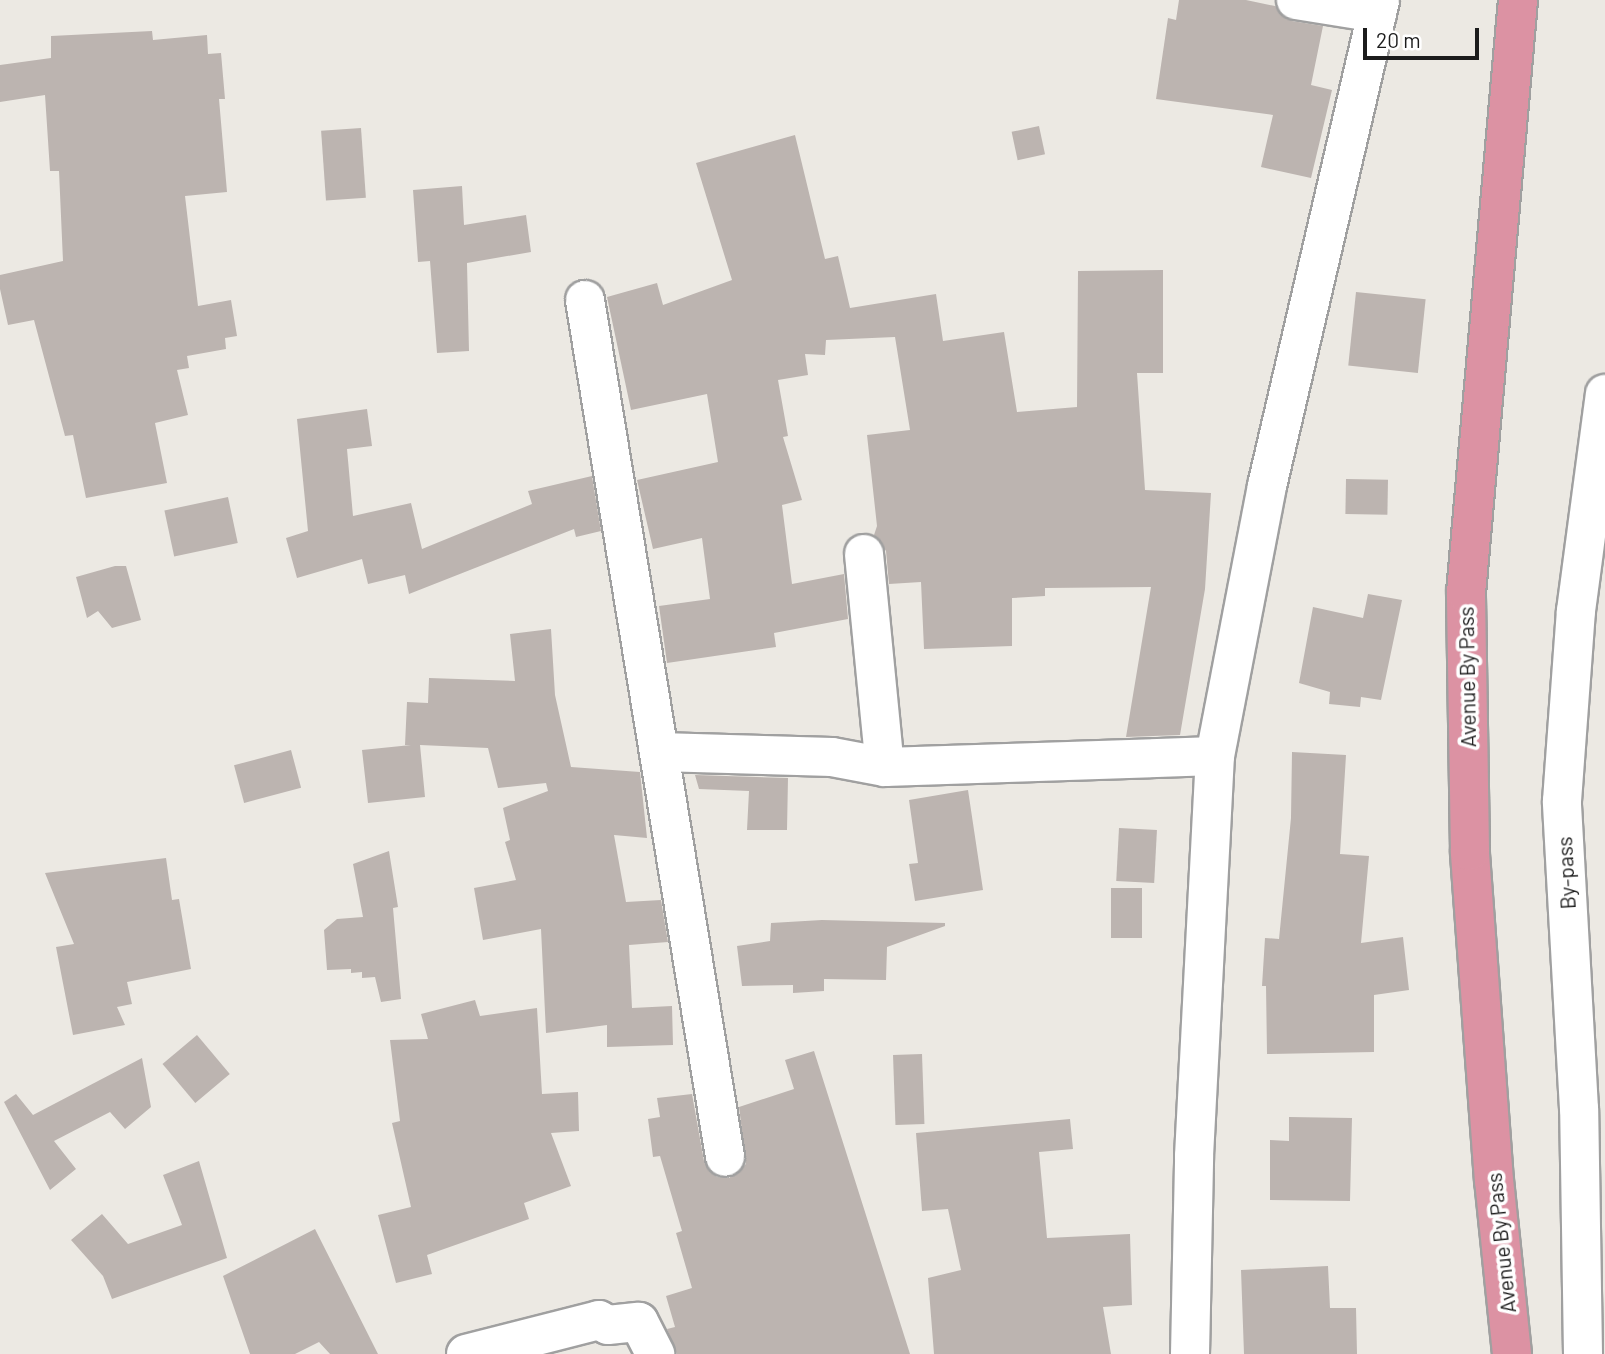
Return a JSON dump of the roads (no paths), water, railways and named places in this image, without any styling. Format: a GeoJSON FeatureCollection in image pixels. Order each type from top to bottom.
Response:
{"type":"FeatureCollection","features":[{"type":"Feature","properties":{"kind":"highway","name":"Avenue By Pass"},"geometry":{"type":"LineString","coordinates":[[1512,1354],[1494,1181],[1470,851],[1466,593],[1518,0]]}},
{"type":"Feature","properties":{"kind":"street"},"geometry":{"type":"LineString","coordinates":[[1190,1354],[1194,1156],[1215,756],[1267,486],[1379,6],[1296,0]]}},
{"type":"Feature","properties":{"kind":"street"},"geometry":{"type":"LineString","coordinates":[[585,300],[725,1157]]}},
{"type":"Feature","properties":{"kind":"street","name":"By-pass"},"geometry":{"type":"LineString","coordinates":[[1583,1354],[1592,1110],[1562,801],[1576,611],[1605,394]]}},
{"type":"Feature","properties":{"kind":"street"},"geometry":{"type":"LineString","coordinates":[[864,554],[885,768]]}},
{"type":"Feature","properties":{"kind":"street"},"geometry":{"type":"LineString","coordinates":[[660,752],[832,757],[885,768],[1215,756]]}},
{"type":"Feature","properties":{"kind":"street"},"geometry":{"type":"LineString","coordinates":[[468,1354],[599,1320],[608,1325],[639,1322],[655,1354]]}}]}
